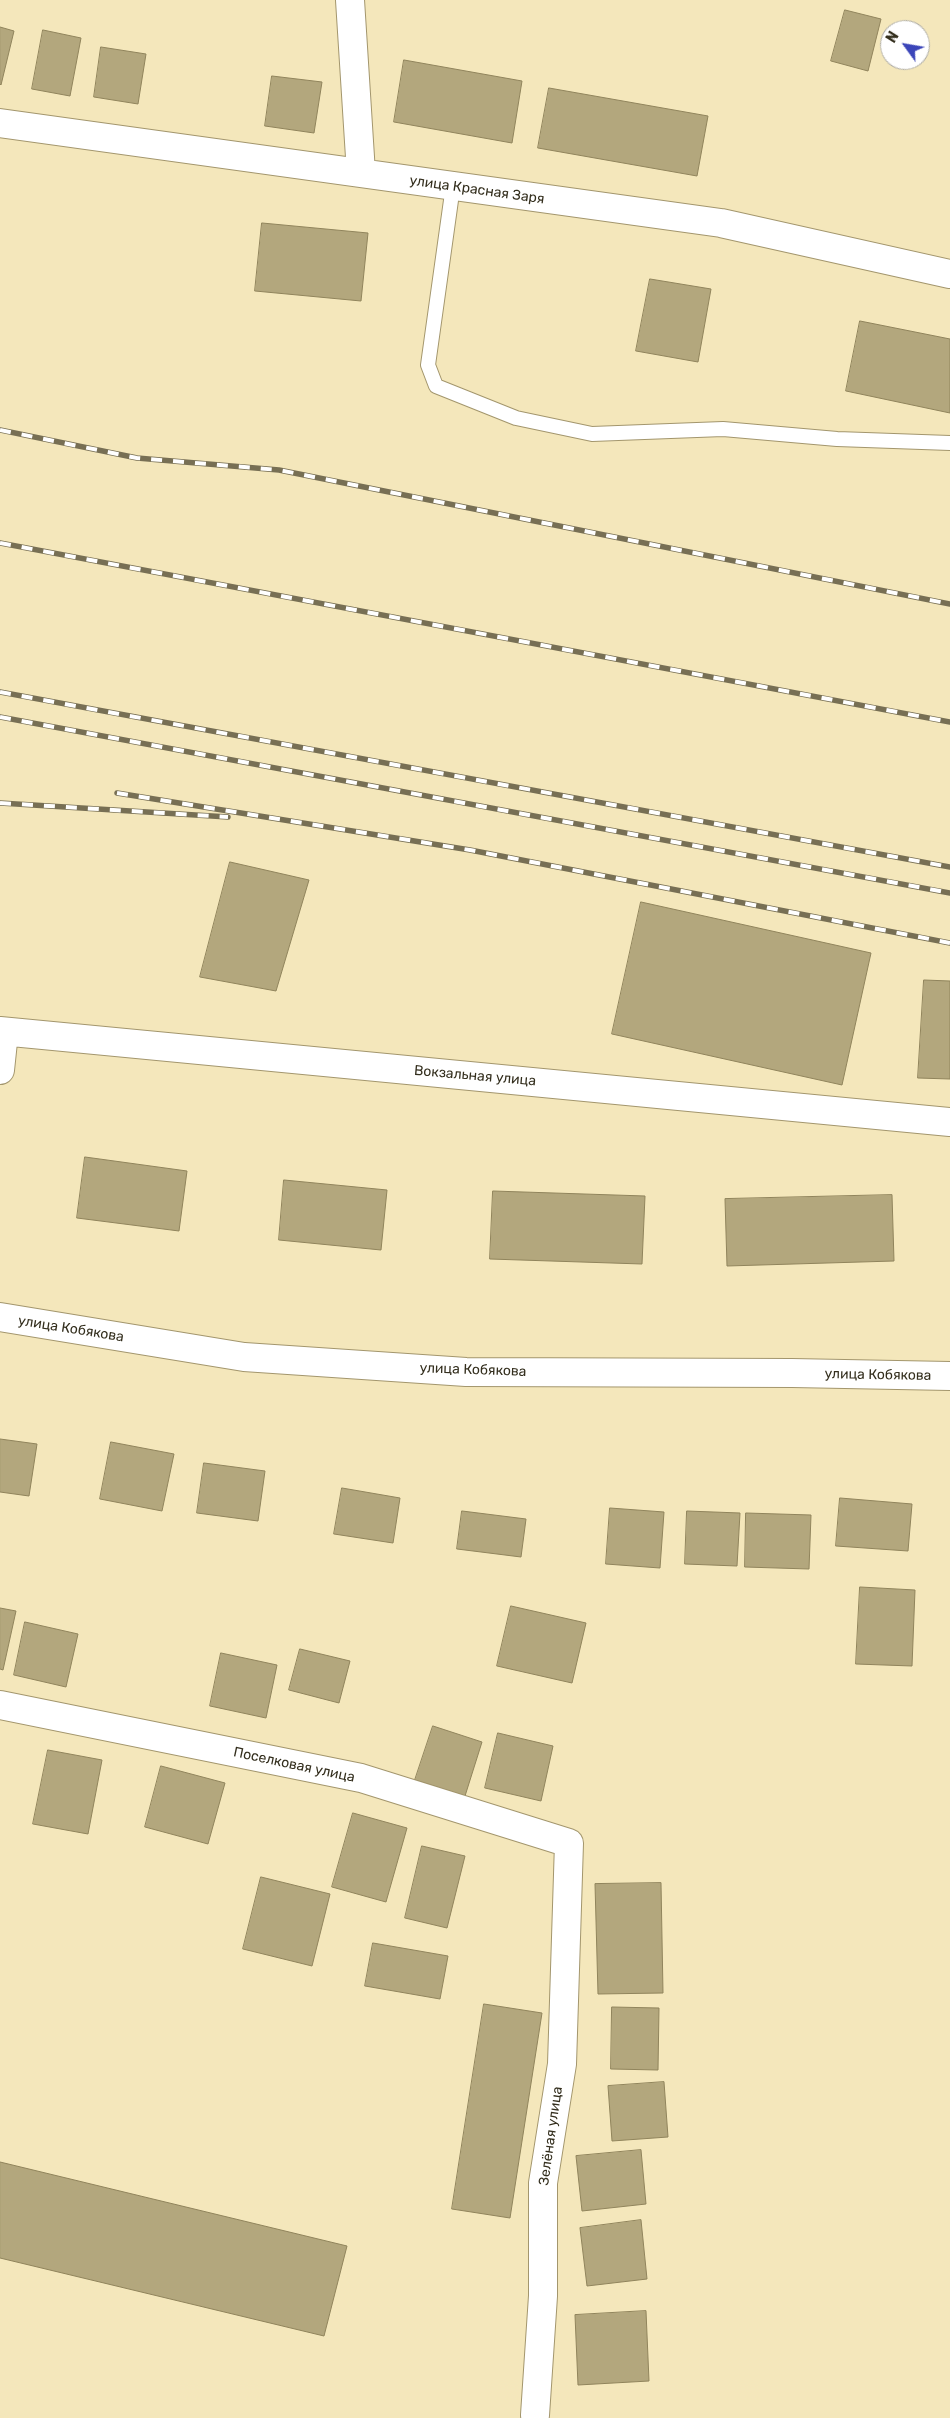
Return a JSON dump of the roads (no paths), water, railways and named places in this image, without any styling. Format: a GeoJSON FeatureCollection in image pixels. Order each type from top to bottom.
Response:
{"type":"FeatureCollection","features":[{"type":"Feature","properties":{"kind":"street"},"geometry":{"type":"LineString","coordinates":[[350,0],[361,174]]}},
{"type":"Feature","properties":{"kind":"street","name":"улица Красная Заря"},"geometry":{"type":"LineString","coordinates":[[0,123],[721,223],[950,274]]}},
{"type":"Feature","properties":{"kind":"street"},"geometry":{"type":"LineString","coordinates":[[0,1070],[2,1031]]}},
{"type":"Feature","properties":{"kind":"street","name":"Вокзальная улица"},"geometry":{"type":"LineString","coordinates":[[2,1031],[950,1122]]}},
{"type":"Feature","properties":{"kind":"street","name":"улица Кобякова"},"geometry":{"type":"LineString","coordinates":[[0,1317],[244,1357],[466,1372],[792,1372],[950,1376]]}},
{"type":"Feature","properties":{"kind":"street","name":"Поселковая улица"},"geometry":{"type":"LineString","coordinates":[[0,1705],[361,1778],[569,1843],[568,1857]]}},
{"type":"Feature","properties":{"kind":"street","name":"Зелёная улица"},"geometry":{"type":"LineString","coordinates":[[535,2415],[544,2296],[543,2183],[562,2064],[568,1857]]}},
{"type":"Feature","properties":{"kind":"lane"},"geometry":{"type":"LineString","coordinates":[[453,186],[428,365],[436,386],[516,418],[592,434],[723,429],[837,439],[950,443]]}},
{"type":"Feature","properties":{"kind":"railway"},"geometry":{"type":"LineString","coordinates":[[0,430],[137,458],[279,470],[950,604]]}},
{"type":"Feature","properties":{"kind":"railway"},"geometry":{"type":"LineString","coordinates":[[0,543],[950,722]]}},
{"type":"Feature","properties":{"kind":"railway"},"geometry":{"type":"LineString","coordinates":[[0,692],[950,867]]}},
{"type":"Feature","properties":{"kind":"railway"},"geometry":{"type":"LineString","coordinates":[[0,717],[950,893]]}},
{"type":"Feature","properties":{"kind":"railway"},"geometry":{"type":"LineString","coordinates":[[117,793],[470,850],[950,943]]}},
{"type":"Feature","properties":{"kind":"railway"},"geometry":{"type":"LineString","coordinates":[[0,803],[228,817]]}}]}
